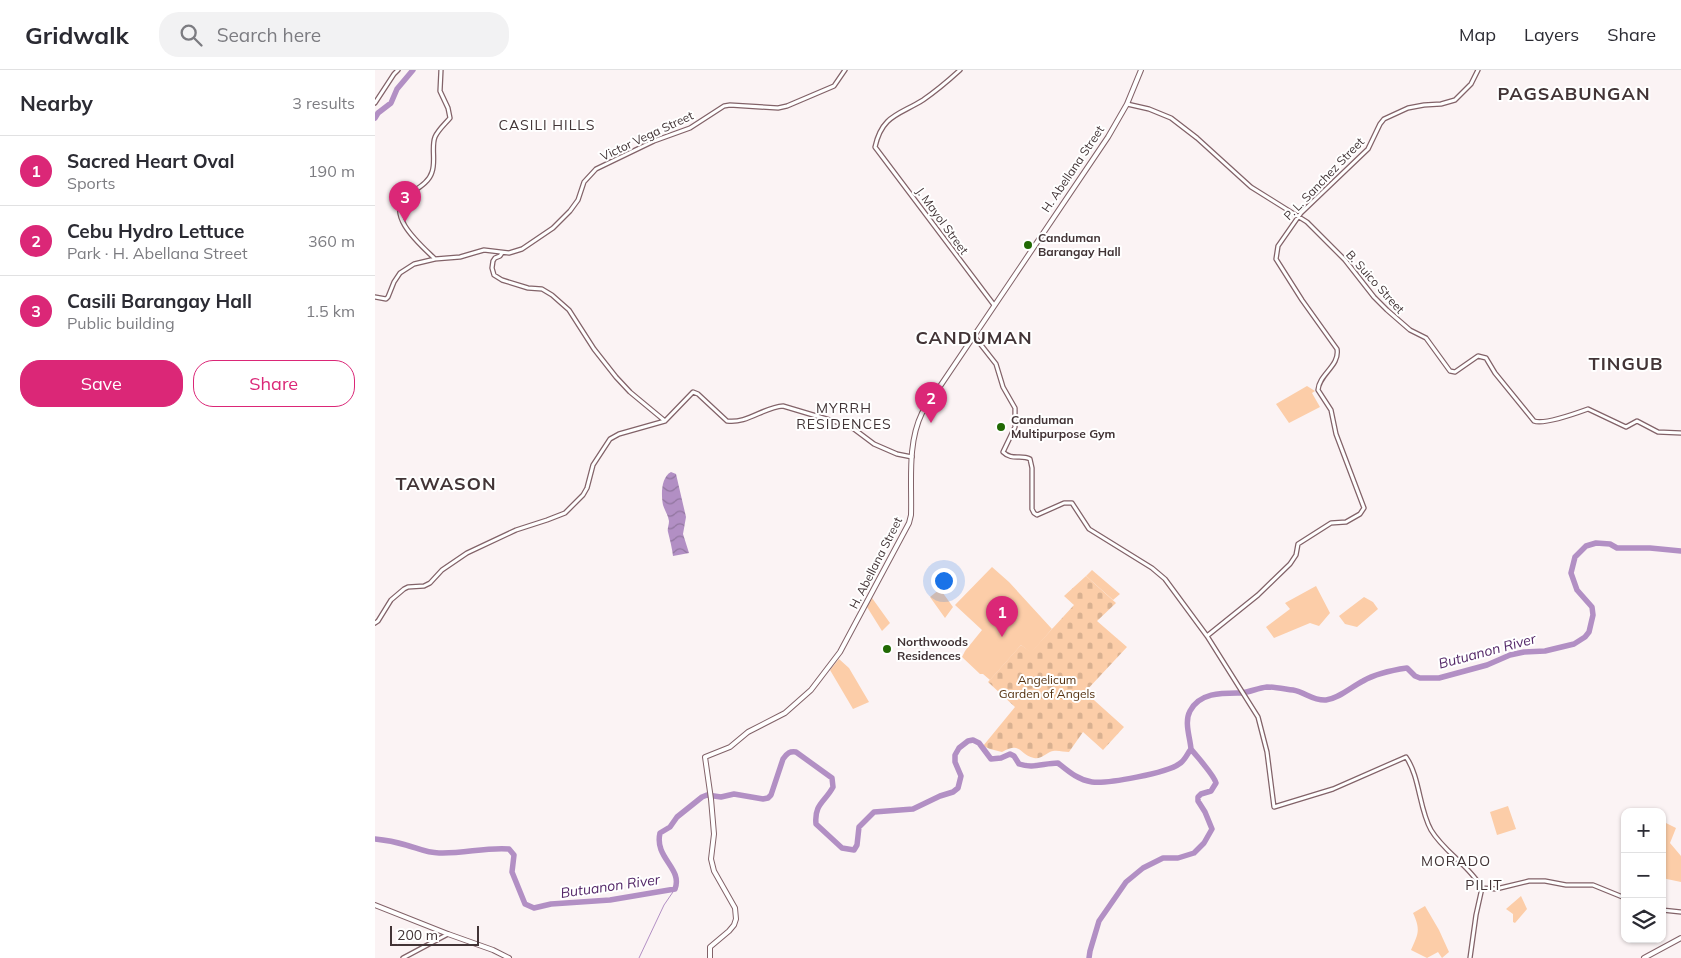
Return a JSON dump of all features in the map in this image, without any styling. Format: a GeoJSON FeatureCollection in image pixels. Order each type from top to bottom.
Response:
{"type":"FeatureCollection","features":[{"type":"Feature","properties":{"kind":"main road","name":"H. Abellana Street"},"geometry":{"type":"LineString","coordinates":[[710,958],[710,947],[729,931],[736,919],[735,908],[714,871],[711,859],[714,834],[709,778],[705,757],[730,747],[748,732],[785,713],[797,704],[813,688],[841,652],[909,523],[911,515],[912,457],[916,428],[922,413],[1108,137],[1127,104],[1141,70]]}},
{"type":"Feature","properties":{"kind":"main road"},"geometry":{"type":"LineString","coordinates":[[375,906],[493,950],[509,958]]}},
{"type":"Feature","properties":{"kind":"main road"},"geometry":{"type":"LineString","coordinates":[[1644,958],[1681,938]]}},
{"type":"Feature","properties":{"kind":"street"},"geometry":{"type":"LineString","coordinates":[[375,103],[398,70]]}},
{"type":"Feature","properties":{"kind":"street"},"geometry":{"type":"LineString","coordinates":[[435,259],[405,227],[400,213],[405,199],[426,182],[433,172],[435,137],[449,118],[448,108],[440,91],[441,70]]}},
{"type":"Feature","properties":{"kind":"street","name":"Victor Vega Street"},"geometry":{"type":"LineString","coordinates":[[502,253],[522,249],[553,228],[570,211],[578,200],[584,182],[596,169],[639,148],[690,128],[724,106],[778,108],[787,106],[834,86],[845,70]]}},
{"type":"Feature","properties":{"kind":"street","name":"J. Mayol Street"},"geometry":{"type":"LineString","coordinates":[[960,70],[931,95],[890,119],[880,131],[875,147],[994,305]]}},
{"type":"Feature","properties":{"kind":"street","name":"P. L. Sanchez Street"},"geometry":{"type":"LineString","coordinates":[[1207,636],[1258,595],[1291,564],[1296,555],[1298,544],[1327,524],[1346,522],[1359,514],[1364,508],[1336,434],[1331,410],[1318,390],[1319,383],[1337,358],[1337,349],[1302,300],[1276,256],[1278,246],[1298,216],[1368,149],[1379,124],[1384,119],[1413,107],[1441,104],[1455,100],[1471,84],[1478,70]]}},
{"type":"Feature","properties":{"kind":"street","name":"B. Suico Street"},"geometry":{"type":"LineString","coordinates":[[1127,104],[1149,109],[1171,118],[1197,138],[1245,182],[1307,222],[1345,260],[1374,297],[1387,310],[1410,330],[1426,338],[1447,368],[1452,372],[1455,372],[1478,356],[1483,356],[1535,422],[1545,423],[1588,409],[1622,426],[1629,426],[1637,420],[1658,432],[1681,433]]}},
{"type":"Feature","properties":{"kind":"street"},"geometry":{"type":"LineString","coordinates":[[375,297],[386,299],[390,296],[394,282],[404,270],[414,264],[435,259],[460,257],[484,250],[502,253]]}},
{"type":"Feature","properties":{"kind":"street"},"geometry":{"type":"LineString","coordinates":[[502,253],[493,261],[494,275],[502,280],[542,290],[552,295],[569,310],[594,349],[616,377],[665,421]]}},
{"type":"Feature","properties":{"kind":"street"},"geometry":{"type":"LineString","coordinates":[[974,335],[996,364],[1003,387],[1015,408],[1015,427],[1003,452],[1011,458],[1024,456],[1030,459],[1032,468],[1032,509],[1034,513],[1037,515],[1064,503],[1073,503],[1089,529],[1152,568],[1164,578],[1207,636],[1258,717],[1267,752],[1274,807],[1333,789],[1405,758],[1411,767],[1429,827],[1440,844],[1462,864],[1482,888],[1497,889],[1529,881],[1545,881],[1567,885],[1593,885],[1621,896]]}},
{"type":"Feature","properties":{"kind":"street"},"geometry":{"type":"LineString","coordinates":[[375,623],[396,595],[404,589],[424,586],[430,583],[450,564],[467,553],[516,530],[565,513],[583,495],[587,488],[593,465],[611,439],[619,434],[665,421],[688,396],[695,392],[727,421],[745,419],[783,406],[850,426],[884,450],[912,457]]}},
{"type":"Feature","properties":{"kind":"street"},"geometry":{"type":"LineString","coordinates":[[1470,958],[1482,888]]}},
{"type":"Feature","properties":{"kind":"street"},"geometry":{"type":"LineString","coordinates":[[1666,910],[1681,912]]}},
{"type":"Feature","properties":{"kind":"street"},"geometry":{"type":"LineString","coordinates":[[403,958],[448,934]]}},
{"type":"Feature","properties":{"kind":"green space"},"geometry":{"type":"Polygon","coordinates":[[[1307,386],[1315,391],[1312,393],[1320,407],[1289,423],[1276,404],[1307,386]]]}},
{"type":"Feature","properties":{"kind":"green space"},"geometry":{"type":"Polygon","coordinates":[[[992,567],[1009,582],[1052,629],[1031,653],[1021,645],[990,680],[983,674],[980,674],[962,657],[982,630],[955,605],[992,567]]]}},
{"type":"Feature","properties":{"kind":"green space"},"geometry":{"type":"Polygon","coordinates":[[[1092,570],[1120,594],[1113,600],[1086,576],[1092,570]]]}},
{"type":"Feature","properties":{"kind":"green space","name":"Angelicum Garden of Angels"},"geometry":{"type":"Polygon","coordinates":[[[1086,576],[1116,603],[1097,621],[1127,647],[1085,692],[1124,727],[1103,750],[1083,732],[1069,752],[1053,751],[1037,758],[1029,756],[1017,748],[1002,752],[983,746],[1015,707],[988,682],[1021,645],[1031,652],[1074,605],[1064,596],[1086,576]]]}},
{"type":"Feature","properties":{"kind":"green space"},"geometry":{"type":"Polygon","coordinates":[[[1316,586],[1330,613],[1319,626],[1310,623],[1274,638],[1266,627],[1290,609],[1285,603],[1316,586]]]}},
{"type":"Feature","properties":{"kind":"green space"},"geometry":{"type":"Polygon","coordinates":[[[940,589],[953,607],[945,618],[930,597],[940,589]]]}},
{"type":"Feature","properties":{"kind":"green space"},"geometry":{"type":"Polygon","coordinates":[[[1364,597],[1373,602],[1378,609],[1357,627],[1345,624],[1339,616],[1364,597]]]}},
{"type":"Feature","properties":{"kind":"green space"},"geometry":{"type":"Polygon","coordinates":[[[872,598],[890,623],[882,631],[867,607],[872,598]]]}},
{"type":"Feature","properties":{"kind":"green space"},"geometry":{"type":"Polygon","coordinates":[[[839,659],[849,668],[869,702],[853,709],[830,670],[839,659]]]}},
{"type":"Feature","properties":{"kind":"green space"},"geometry":{"type":"Polygon","coordinates":[[[1508,806],[1516,829],[1497,835],[1490,812],[1508,806]]]}},
{"type":"Feature","properties":{"kind":"green space"},"geometry":{"type":"Polygon","coordinates":[[[1666,823],[1676,828],[1670,843],[1681,856],[1681,882],[1666,879],[1666,823]]]}},
{"type":"Feature","properties":{"kind":"green space"},"geometry":{"type":"Polygon","coordinates":[[[1521,896],[1527,909],[1515,923],[1513,922],[1513,914],[1506,909],[1521,896]]]}},
{"type":"Feature","properties":{"kind":"green space"},"geometry":{"type":"Polygon","coordinates":[[[1425,906],[1449,952],[1442,958],[1438,952],[1427,958],[1411,950],[1418,932],[1413,913],[1425,906]]]}},
{"type":"Feature","properties":{"kind":"water"},"geometry":{"type":"Polygon","coordinates":[[[671,472],[676,474],[686,517],[683,534],[689,553],[673,556],[668,531],[669,521],[662,496],[665,478],[671,472]]]}},
{"type":"Feature","properties":{"kind":"waterway"},"geometry":{"type":"LineString","coordinates":[[375,118],[378,113],[391,103],[397,89],[413,70]]}},
{"type":"Feature","properties":{"kind":"waterway","name":"Butuanon River"},"geometry":{"type":"LineString","coordinates":[[375,839],[435,853],[509,849],[514,855],[512,872],[525,904],[534,908],[551,904],[610,900],[675,889],[675,875],[661,849],[659,842],[660,833],[670,827],[677,817],[707,795],[721,797],[734,794],[763,799],[768,798],[771,795],[783,759],[789,753],[796,752],[832,778],[833,787],[818,807],[816,824],[842,848],[854,850],[857,845],[859,827],[874,812],[913,809],[953,792],[958,788],[961,776],[955,762],[955,755],[959,748],[968,741],[973,740],[979,743],[991,759],[1001,758],[1010,754],[1014,756],[1019,764],[1024,765],[1034,766],[1058,763],[1069,772],[1092,782],[1137,777],[1162,771],[1181,763],[1191,749],[1187,725],[1188,715],[1194,705],[1206,697],[1267,687],[1293,690],[1317,699],[1326,700],[1341,695],[1359,683],[1390,671],[1407,668],[1420,678],[1439,678],[1487,665],[1510,655],[1545,651],[1574,644],[1589,632],[1593,615],[1592,607],[1577,590],[1571,573],[1575,557],[1586,546],[1596,543],[1610,544],[1617,548],[1650,548],[1681,551]]}},
{"type":"Feature","properties":{"kind":"waterway"},"geometry":{"type":"LineString","coordinates":[[1089,958],[1099,921],[1126,882],[1143,868],[1163,858],[1178,858],[1194,853],[1204,843],[1212,829],[1198,801],[1198,797],[1211,791],[1216,783],[1191,749]]}},
{"type":"Feature","properties":{"kind":"waterway"},"geometry":{"type":"LineString","coordinates":[[639,958],[664,905],[675,889]]}},
{"type":"Feature","properties":{"kind":"place","name":"Casili Barangay Hall"},"geometry":{"type":"Point","coordinates":[405,222]}},
{"type":"Feature","properties":{"kind":"place","name":"Canduman Barangay Hall"},"geometry":{"type":"Point","coordinates":[1028,245]}},
{"type":"Feature","properties":{"kind":"place","name":"Cebu Hydro Lettuce"},"geometry":{"type":"Point","coordinates":[931,423]}},
{"type":"Feature","properties":{"kind":"place","name":"Canduman Multipurpose Gym"},"geometry":{"type":"Point","coordinates":[1001,427]}},
{"type":"Feature","properties":{"kind":"place","name":"Sacred Heart Oval"},"geometry":{"type":"Point","coordinates":[1002,637]}},
{"type":"Feature","properties":{"kind":"place","name":"Northwoods Residences"},"geometry":{"type":"Point","coordinates":[887,649]}},
{"type":"Feature","properties":{"kind":"district","name":"PAGSABUNGAN"},"geometry":{"type":"Point","coordinates":[1574,94]}},
{"type":"Feature","properties":{"kind":"district","name":"CASILI HILLS"},"geometry":{"type":"Point","coordinates":[547,125]}},
{"type":"Feature","properties":{"kind":"district","name":"CANDUMAN"},"geometry":{"type":"Point","coordinates":[974,338]}},
{"type":"Feature","properties":{"kind":"district","name":"TINGUB"},"geometry":{"type":"Point","coordinates":[1626,364]}},
{"type":"Feature","properties":{"kind":"district","name":"MYRRH RESIDENCES"},"geometry":{"type":"Point","coordinates":[844,416]}},
{"type":"Feature","properties":{"kind":"district","name":"TAWASON"},"geometry":{"type":"Point","coordinates":[446,484]}},
{"type":"Feature","properties":{"kind":"district","name":"MORADO"},"geometry":{"type":"Point","coordinates":[1456,861]}},
{"type":"Feature","properties":{"kind":"district","name":"PILIT"},"geometry":{"type":"Point","coordinates":[1484,885]}}]}
